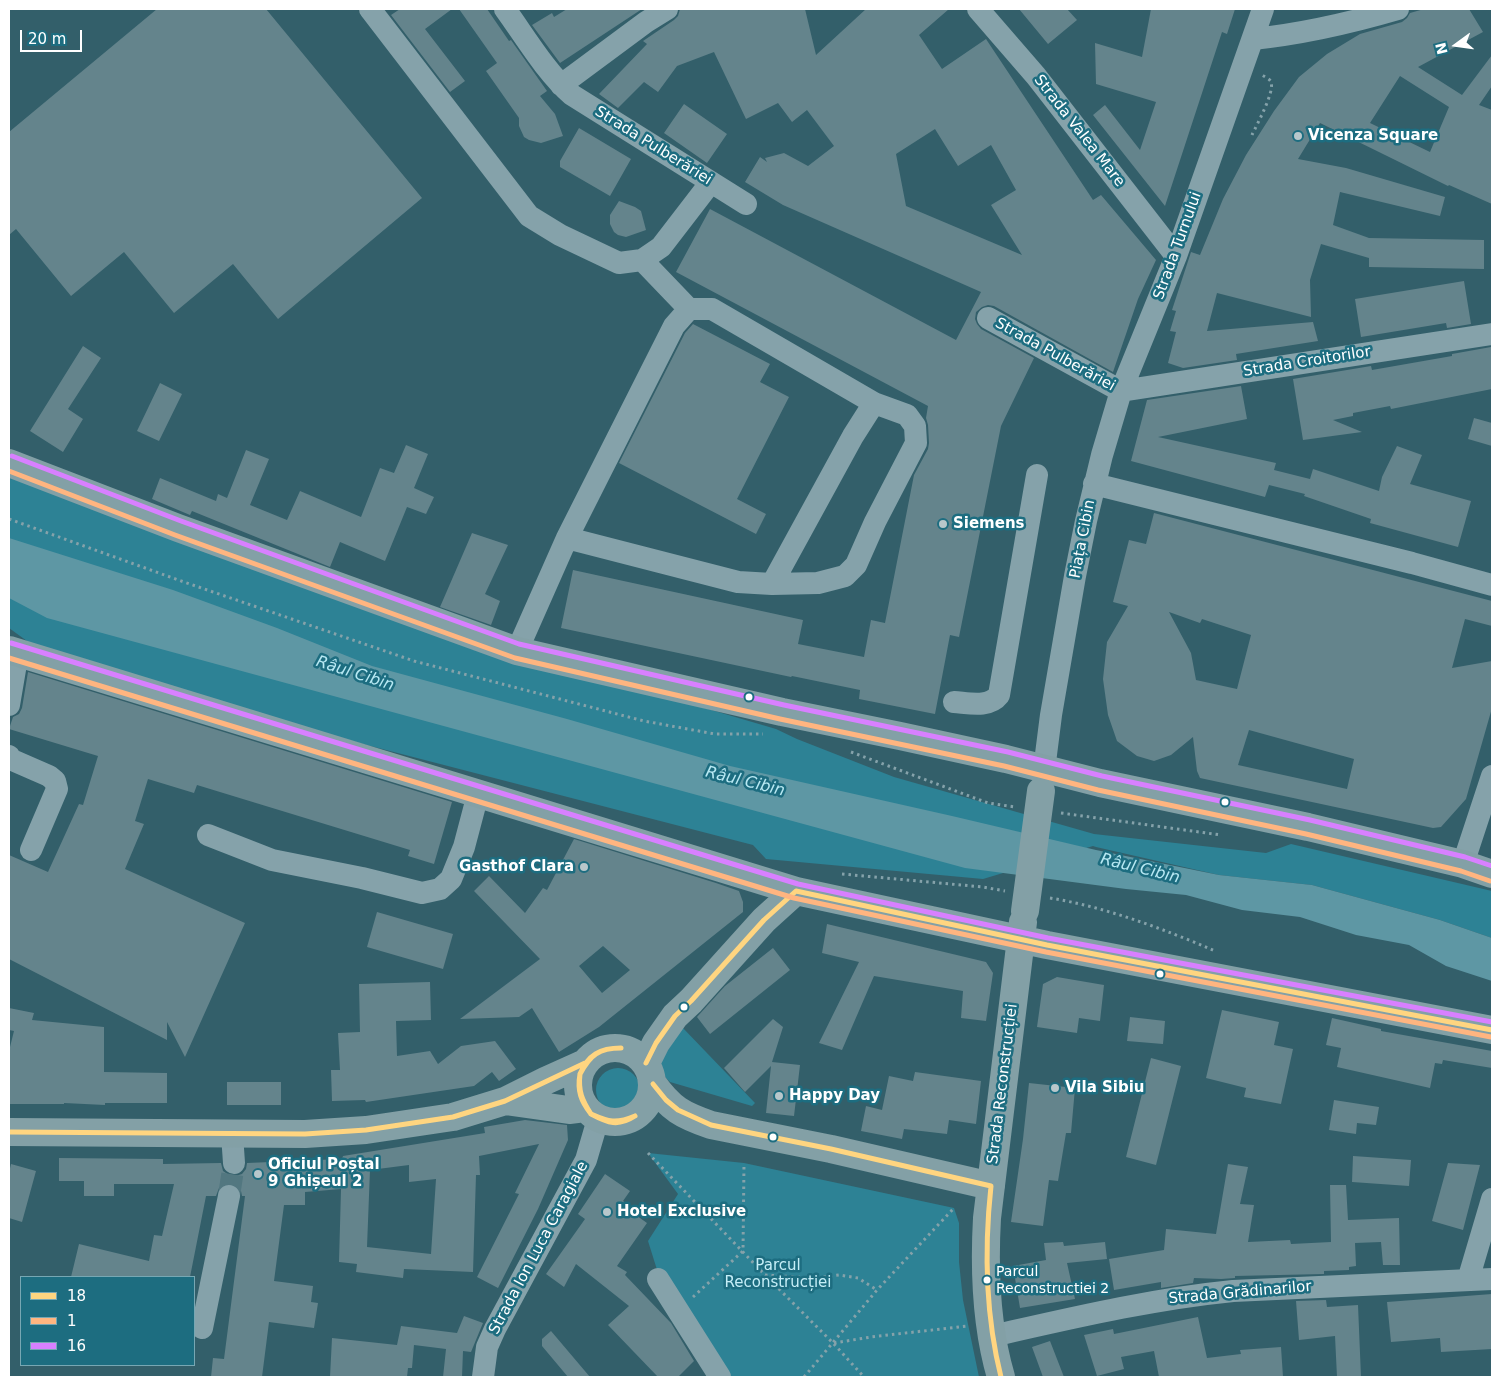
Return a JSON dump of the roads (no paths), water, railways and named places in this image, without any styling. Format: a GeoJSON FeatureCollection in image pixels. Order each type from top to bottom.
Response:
{"type":"FeatureCollection","features":[{"type":"Feature","properties":{"kind":"main road"},"geometry":{"type":"LineString","coordinates":[[9,463],[178,528],[517,651],[782,712],[1006,759],[1042,780],[1087,780],[1308,827],[1463,864],[1492,874]]}},
{"type":"Feature","properties":{"kind":"main road"},"geometry":{"type":"LineString","coordinates":[[13,651],[796,891],[1020,940],[1492,1030]]}},
{"type":"Feature","properties":{"kind":"main road","name":"Piața Cibin"},"geometry":{"type":"LineString","coordinates":[[1020,940],[1042,780]]}},
{"type":"Feature","properties":{"kind":"main road"},"geometry":{"type":"LineString","coordinates":[[505,1101],[592,1113],[617,1123],[635,1117],[643,1111],[652,1094],[649,1074],[656,1042],[675,1016],[764,920],[796,891]]}},
{"type":"Feature","properties":{"kind":"main road","name":"Strada Reconstrucției"},"geometry":{"type":"LineString","coordinates":[[1001,1377],[992,1336],[986,1294],[985,1253],[987,1218],[1020,940]]}},
{"type":"Feature","properties":{"kind":"main road"},"geometry":{"type":"LineString","coordinates":[[9,1132],[305,1134],[366,1130],[453,1116],[505,1101],[593,1057],[628,1042],[675,1016]]}},
{"type":"Feature","properties":{"kind":"main road"},"geometry":{"type":"LineString","coordinates":[[592,1113],[578,1090],[580,1072],[593,1057],[614,1048],[626,1049],[637,1055],[666,1102],[678,1111],[711,1124],[831,1149],[991,1186]]}},
{"type":"Feature","properties":{"kind":"street"},"geometry":{"type":"LineString","coordinates":[[370,9],[529,216],[560,234],[618,262],[642,260],[661,247],[711,182]]}},
{"type":"Feature","properties":{"kind":"street","name":"Strada Pulberăriei"},"geometry":{"type":"LineString","coordinates":[[505,9],[561,85],[586,104],[746,204]]}},
{"type":"Feature","properties":{"kind":"street"},"geometry":{"type":"LineString","coordinates":[[561,85],[646,22],[668,9]]}},
{"type":"Feature","properties":{"kind":"street","name":"Strada Valea Mare"},"geometry":{"type":"LineString","coordinates":[[978,9],[1036,76],[1176,256]]}},
{"type":"Feature","properties":{"kind":"street","name":"Strada Turnului"},"geometry":{"type":"LineString","coordinates":[[1094,484],[1121,391],[1176,256],[1263,9]]}},
{"type":"Feature","properties":{"kind":"street"},"geometry":{"type":"LineString","coordinates":[[1253,39],[1283,36],[1336,26],[1398,9]]}},
{"type":"Feature","properties":{"kind":"street"},"geometry":{"type":"LineString","coordinates":[[642,260],[690,310]]}},
{"type":"Feature","properties":{"kind":"street"},"geometry":{"type":"LineString","coordinates":[[517,651],[567,538],[674,326],[690,310],[712,309],[874,403],[907,415],[915,426],[916,443],[875,522],[856,564],[845,576],[818,583],[772,584],[738,582],[567,538]]}},
{"type":"Feature","properties":{"kind":"street","name":"Strada Pulberăriei"},"geometry":{"type":"LineString","coordinates":[[988,318],[1121,391]]}},
{"type":"Feature","properties":{"kind":"street","name":"Strada Croitorilor"},"geometry":{"type":"LineString","coordinates":[[1121,391],[1492,334]]}},
{"type":"Feature","properties":{"kind":"street"},"geometry":{"type":"LineString","coordinates":[[772,584],[853,436],[874,403]]}},
{"type":"Feature","properties":{"kind":"street"},"geometry":{"type":"LineString","coordinates":[[954,702],[984,704],[995,701],[999,695],[1037,475]]}},
{"type":"Feature","properties":{"kind":"street","name":"Piața Cibin"},"geometry":{"type":"LineString","coordinates":[[1042,780],[1051,714],[1075,576],[1094,484],[1412,563],[1492,585]]}},
{"type":"Feature","properties":{"kind":"street"},"geometry":{"type":"LineString","coordinates":[[9,705],[13,651]]}},
{"type":"Feature","properties":{"kind":"street"},"geometry":{"type":"LineString","coordinates":[[9,756],[10,759],[49,776],[55,781],[56,789],[31,850]]}},
{"type":"Feature","properties":{"kind":"street"},"geometry":{"type":"LineString","coordinates":[[1463,864],[1492,776]]}},
{"type":"Feature","properties":{"kind":"street"},"geometry":{"type":"LineString","coordinates":[[208,835],[272,860],[362,878],[422,893],[440,889],[451,879],[464,847],[478,794]]}},
{"type":"Feature","properties":{"kind":"street","name":"Strada Ion Luca Caragiale"},"geometry":{"type":"LineString","coordinates":[[483,1377],[487,1347],[495,1329],[586,1160],[592,1113]]}},
{"type":"Feature","properties":{"kind":"street"},"geometry":{"type":"LineString","coordinates":[[232,1134],[234,1163]]}},
{"type":"Feature","properties":{"kind":"street"},"geometry":{"type":"LineString","coordinates":[[202,1328],[229,1196]]}},
{"type":"Feature","properties":{"kind":"street"},"geometry":{"type":"LineString","coordinates":[[1468,1280],[1492,1199]]}},
{"type":"Feature","properties":{"kind":"street"},"geometry":{"type":"LineString","coordinates":[[658,1279],[720,1377]]}},
{"type":"Feature","properties":{"kind":"street","name":"Strada Grădinarilor"},"geometry":{"type":"LineString","coordinates":[[992,1336],[1121,1308],[1194,1295],[1234,1291],[1492,1279]]}},
{"type":"Feature","properties":{"kind":"water","name":"Râul Cibin"},"geometry":{"type":"Polygon","coordinates":[[[9,538],[173,590],[277,628],[372,666],[730,766],[1096,850],[1219,875],[1312,885],[1440,920],[1492,938],[1492,981],[1446,966],[1409,945],[1356,935],[1300,917],[1242,910],[1186,895],[965,868],[47,618],[9,598],[9,538]]]}},
{"type":"Feature","properties":{"kind":"tunnel"},"geometry":{"type":"LineString","coordinates":[[229,1196],[234,1163]]}},
{"type":"Feature","properties":{"kind":"place","name":"Vicenza Square"},"geometry":{"type":"Point","coordinates":[1298,136]}},
{"type":"Feature","properties":{"kind":"place","name":"Siemens"},"geometry":{"type":"Point","coordinates":[943,524]}},
{"type":"Feature","properties":{"kind":"place","name":"Gasthof Clara"},"geometry":{"type":"Point","coordinates":[584,867]}},
{"type":"Feature","properties":{"kind":"place","name":"Vila Sibiu"},"geometry":{"type":"Point","coordinates":[1055,1088]}},
{"type":"Feature","properties":{"kind":"place","name":"Happy Day"},"geometry":{"type":"Point","coordinates":[779,1096]}},
{"type":"Feature","properties":{"kind":"place","name":"Oficiul Poștal 9 Ghișeul 2"},"geometry":{"type":"Point","coordinates":[258,1174]}},
{"type":"Feature","properties":{"kind":"place","name":"Hotel Exclusive"},"geometry":{"type":"Point","coordinates":[607,1212]}},
{"type":"Feature","properties":{"kind":"place","name":"Parcul Reconstructiei 2"},"geometry":{"type":"Point","coordinates":[987,1280]}},
{"type":"Feature","properties":{"kind":"park label","name":"Parcul Reconstrucției"},"geometry":{"type":"Point","coordinates":[778,1274]}}]}
